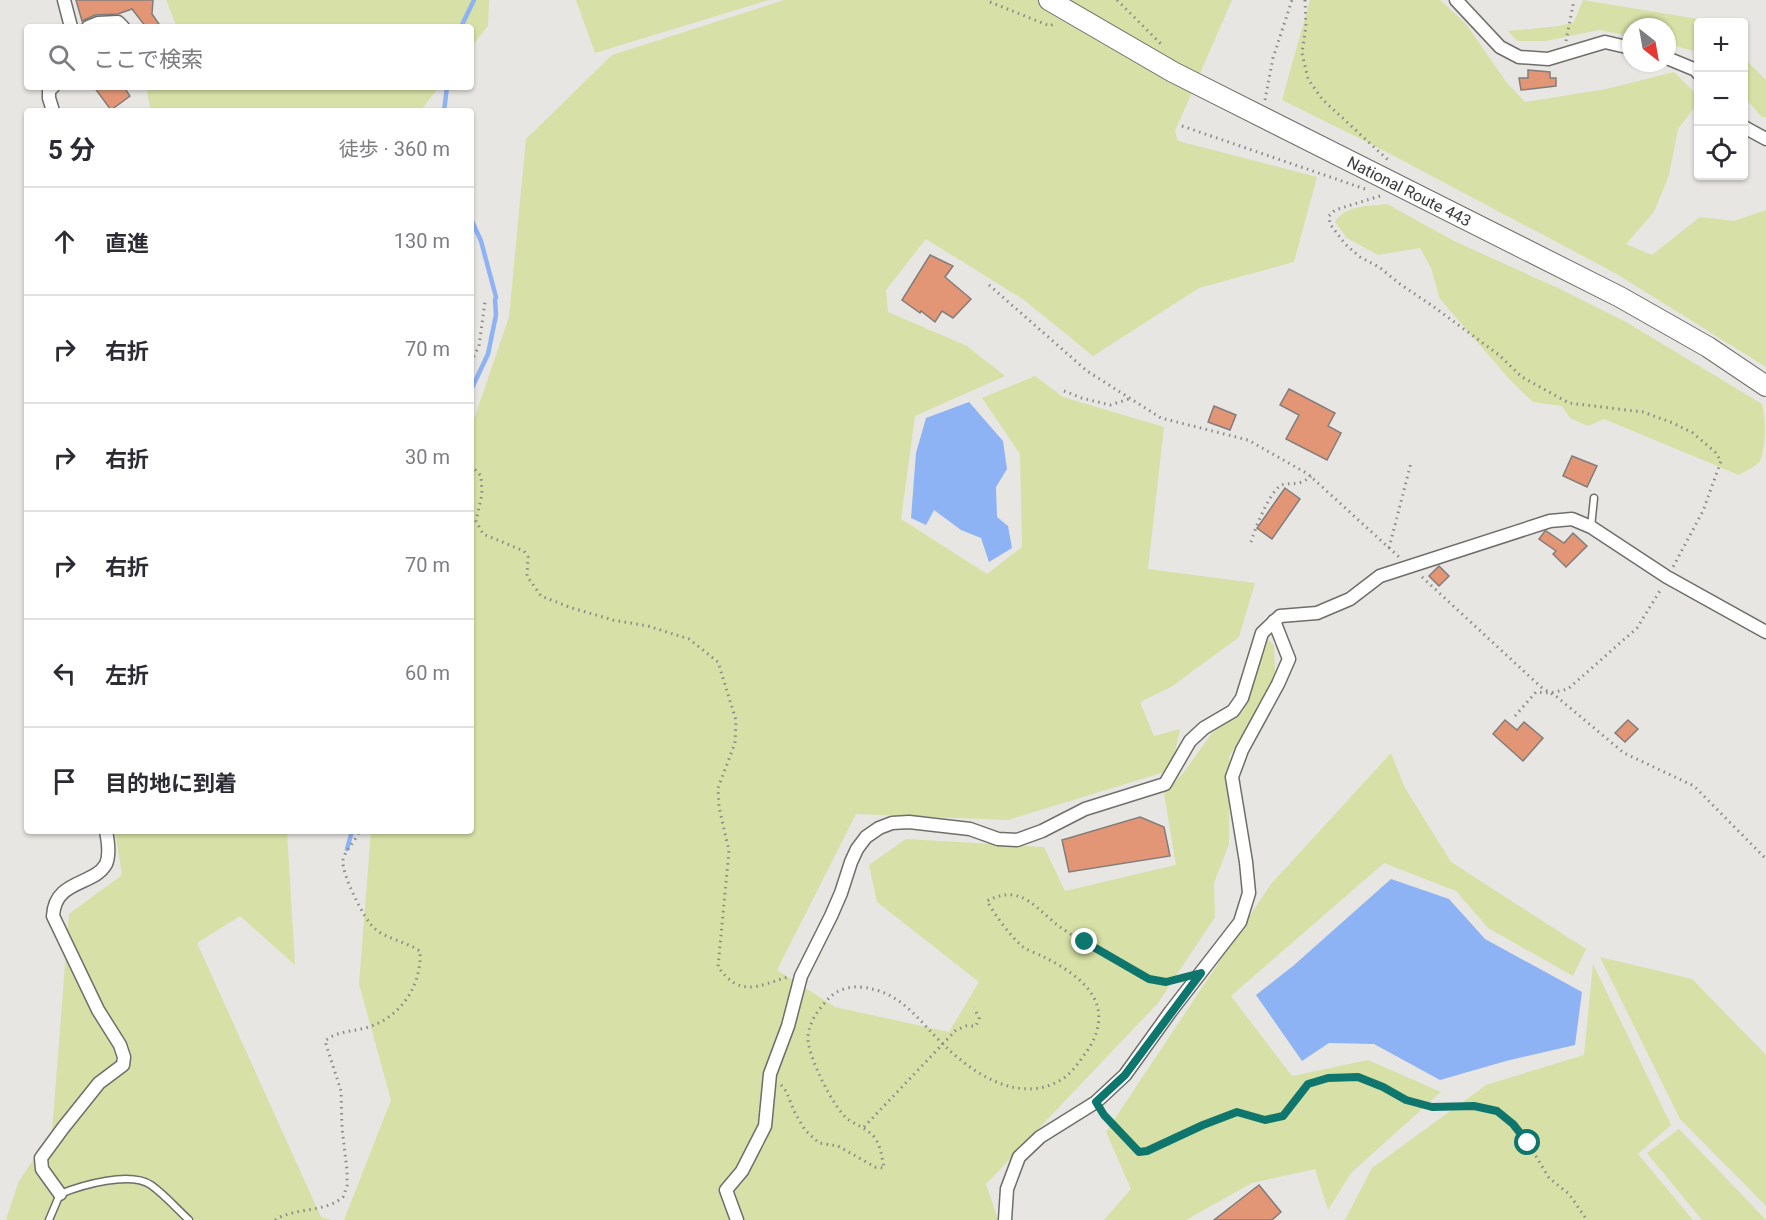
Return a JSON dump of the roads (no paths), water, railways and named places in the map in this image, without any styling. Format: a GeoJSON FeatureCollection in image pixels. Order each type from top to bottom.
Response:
{"type":"FeatureCollection","features":[{"type":"Feature","properties":{"kind":"highway","name":"National Route 443"},"geometry":{"type":"LineString","coordinates":[[1048,0],[1173,72],[1620,297],[1708,347],[1766,386]]}},
{"type":"Feature","properties":{"kind":"street"},"geometry":{"type":"LineString","coordinates":[[64,0],[70,24]]}},
{"type":"Feature","properties":{"kind":"street"},"geometry":{"type":"LineString","coordinates":[[1456,0],[1500,47],[1519,57],[1548,59],[1605,42],[1622,46]]}},
{"type":"Feature","properties":{"kind":"street"},"geometry":{"type":"LineString","coordinates":[[96,24],[118,22],[120,24]]}},
{"type":"Feature","properties":{"kind":"street"},"geometry":{"type":"LineString","coordinates":[[1676,62],[1697,72]]}},
{"type":"Feature","properties":{"kind":"street"},"geometry":{"type":"LineString","coordinates":[[50,90],[49,98],[52,108]]}},
{"type":"Feature","properties":{"kind":"street"},"geometry":{"type":"LineString","coordinates":[[1748,130],[1766,140]]}},
{"type":"Feature","properties":{"kind":"street"},"geometry":{"type":"LineString","coordinates":[[737,1220],[726,1191],[742,1171],[765,1126],[770,1074],[788,1026],[801,976],[831,916],[857,849],[866,837],[885,825],[909,822],[970,829],[998,839],[1017,840],[1042,831],[1085,809],[1165,784],[1190,741],[1204,728],[1233,711],[1242,698],[1262,633],[1280,616],[1317,613],[1350,599],[1380,576],[1550,521],[1572,519],[1591,527],[1667,577],[1766,632]]}},
{"type":"Feature","properties":{"kind":"street"},"geometry":{"type":"LineString","coordinates":[[1005,1220],[1007,1189],[1019,1157],[1040,1137],[1096,1102],[1125,1075],[1240,922],[1249,893],[1232,777],[1242,750],[1289,659],[1274,621]]}},
{"type":"Feature","properties":{"kind":"street"},"geometry":{"type":"LineString","coordinates":[[60,1194],[42,1168],[41,1158],[99,1083],[123,1065],[124,1058],[120,1045],[98,1010],[53,916],[54,906],[62,893],[95,874],[105,865],[109,844],[107,834]]}},
{"type":"Feature","properties":{"kind":"lane"},"geometry":{"type":"LineString","coordinates":[[1591,527],[1594,498]]}},
{"type":"Feature","properties":{"kind":"lane"},"geometry":{"type":"LineString","coordinates":[[49,1220],[60,1194],[81,1185],[120,1179],[149,1184],[189,1220]]}},
{"type":"Feature","properties":{"kind":"water"},"geometry":{"type":"Polygon","coordinates":[[[969,402],[1003,441],[1007,469],[996,487],[997,517],[1008,526],[1012,548],[989,562],[981,538],[961,530],[934,510],[926,525],[911,518],[916,453],[926,418],[969,402]]]}},
{"type":"Feature","properties":{"kind":"water"},"geometry":{"type":"Polygon","coordinates":[[[1391,879],[1449,899],[1485,939],[1582,992],[1575,1045],[1506,1061],[1440,1080],[1374,1044],[1329,1043],[1302,1061],[1256,995],[1293,966],[1391,879]]]}},
{"type":"Feature","properties":{"kind":"waterway"},"geometry":{"type":"LineString","coordinates":[[462,24],[474,0]]}},
{"type":"Feature","properties":{"kind":"waterway"},"geometry":{"type":"LineString","coordinates":[[444,108],[447,90]]}},
{"type":"Feature","properties":{"kind":"waterway"},"geometry":{"type":"LineString","coordinates":[[474,226],[481,241],[496,297],[496,315],[488,354],[474,384]]}},
{"type":"Feature","properties":{"kind":"waterway"},"geometry":{"type":"LineString","coordinates":[[347,849],[351,834]]}}]}
